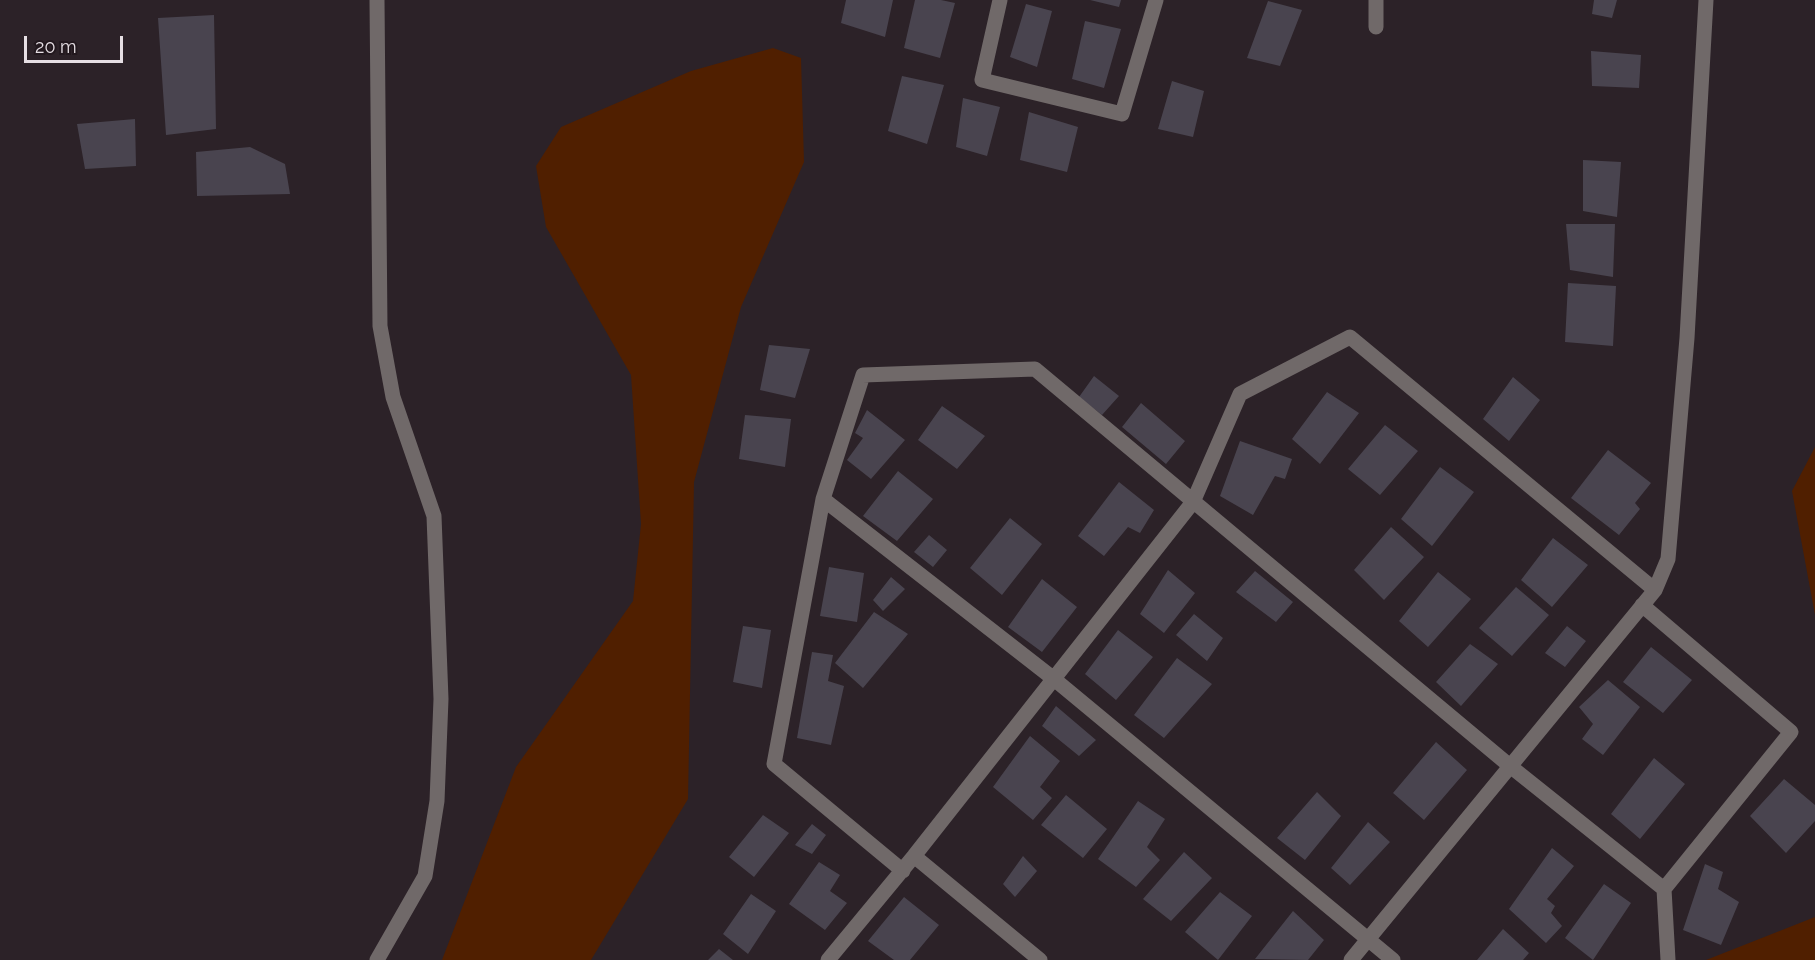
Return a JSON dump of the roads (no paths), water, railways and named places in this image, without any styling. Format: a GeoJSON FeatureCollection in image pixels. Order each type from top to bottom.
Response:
{"type":"FeatureCollection","features":[{"type":"Feature","properties":{"kind":"street"},"geometry":{"type":"LineString","coordinates":[[377,0],[380,326],[393,397],[434,516],[441,699],[437,801],[425,876],[377,960]]}},
{"type":"Feature","properties":{"kind":"street"},"geometry":{"type":"LineString","coordinates":[[1000,0],[982,80],[1122,114],[1156,0]]}},
{"type":"Feature","properties":{"kind":"street"},"geometry":{"type":"LineString","coordinates":[[1376,0],[1376,27]]}},
{"type":"Feature","properties":{"kind":"street"},"geometry":{"type":"LineString","coordinates":[[1351,960],[1655,590],[1668,559],[1687,338],[1706,0]]}},
{"type":"Feature","properties":{"kind":"street"},"geometry":{"type":"LineString","coordinates":[[828,960],[903,870],[1193,502],[1240,394],[1350,337],[1655,590]]}},
{"type":"Feature","properties":{"kind":"street"},"geometry":{"type":"LineString","coordinates":[[903,870],[774,764],[824,499],[863,375],[1035,369],[1510,766],[1664,889]]}},
{"type":"Feature","properties":{"kind":"street"},"geometry":{"type":"LineString","coordinates":[[824,499],[1054,679],[1393,960]]}},
{"type":"Feature","properties":{"kind":"street"},"geometry":{"type":"LineString","coordinates":[[1642,605],[1791,732],[1664,889],[1668,960]]}},
{"type":"Feature","properties":{"kind":"street"},"geometry":{"type":"LineString","coordinates":[[914,856],[1040,960]]}}]}
